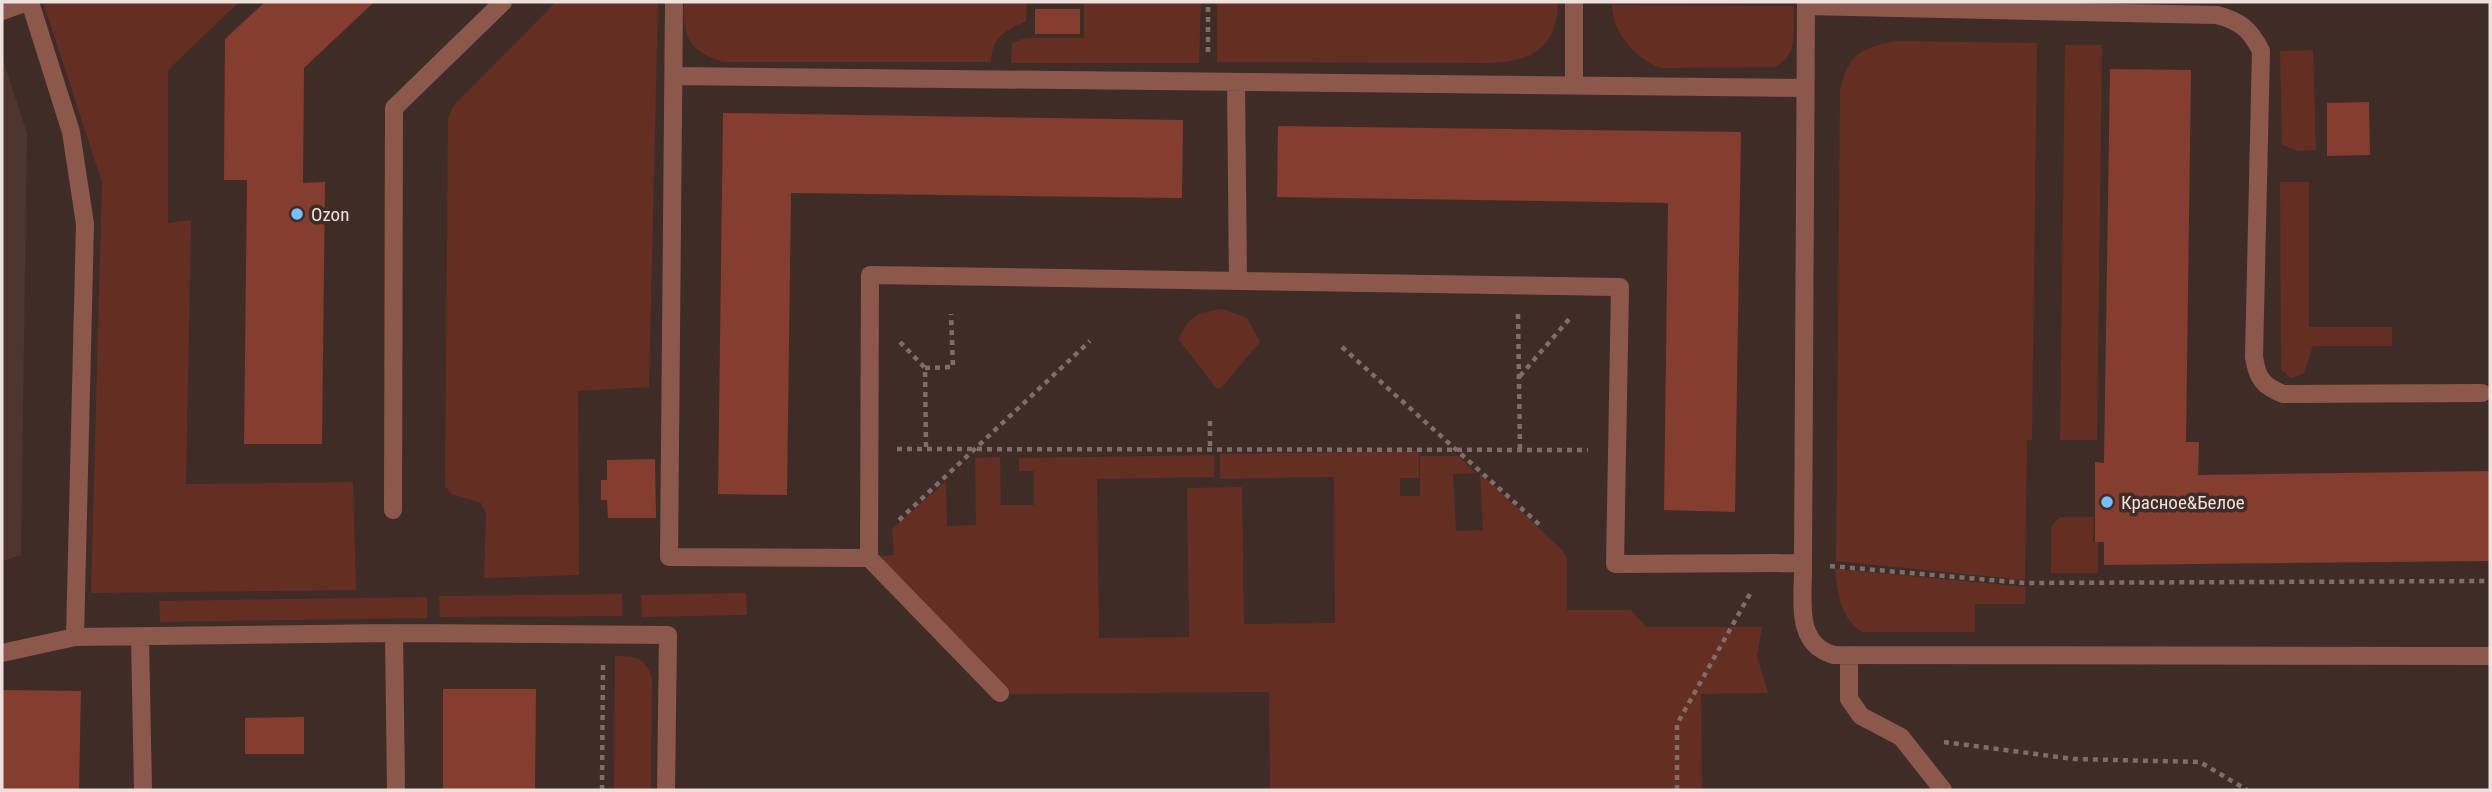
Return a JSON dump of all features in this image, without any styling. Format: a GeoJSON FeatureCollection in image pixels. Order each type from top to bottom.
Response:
{"type":"FeatureCollection","features":[{"type":"Feature","properties":{"kind":"lane"},"geometry":{"type":"LineString","coordinates":[[2,11],[28,2],[71,132],[85,224],[75,637]]}},
{"type":"Feature","properties":{"kind":"lane"},"geometry":{"type":"LineString","coordinates":[[393,510],[394,108],[503,2]]}},
{"type":"Feature","properties":{"kind":"lane"},"geometry":{"type":"LineString","coordinates":[[674,2],[669,557],[868,553]]}},
{"type":"Feature","properties":{"kind":"lane"},"geometry":{"type":"LineString","coordinates":[[1574,2],[1574,85]]}},
{"type":"Feature","properties":{"kind":"lane"},"geometry":{"type":"LineString","coordinates":[[2482,393],[2283,394],[2266,388],[2257,374],[2254,357],[2261,51],[2252,32],[2236,20],[2217,15],[1992,6],[1806,4],[1804,629],[1809,641],[1819,651],[1849,655],[2490,656]]}},
{"type":"Feature","properties":{"kind":"lane"},"geometry":{"type":"LineString","coordinates":[[675,76],[1805,88]]}},
{"type":"Feature","properties":{"kind":"lane"},"geometry":{"type":"LineString","coordinates":[[1237,82],[1238,281]]}},
{"type":"Feature","properties":{"kind":"lane"},"geometry":{"type":"LineString","coordinates":[[1000,694],[868,553],[870,275],[1620,286],[1615,564],[1803,564]]}},
{"type":"Feature","properties":{"kind":"lane"},"geometry":{"type":"LineString","coordinates":[[2,653],[75,637],[394,633],[668,635],[666,790]]}},
{"type":"Feature","properties":{"kind":"lane"},"geometry":{"type":"LineString","coordinates":[[394,633],[396,790]]}},
{"type":"Feature","properties":{"kind":"lane"},"geometry":{"type":"LineString","coordinates":[[140,637],[143,790]]}},
{"type":"Feature","properties":{"kind":"lane"},"geometry":{"type":"LineString","coordinates":[[1849,655],[1849,699],[1861,716],[1901,737],[1943,790]]}},
{"type":"Feature","properties":{"kind":"path"},"geometry":{"type":"LineString","coordinates":[[1208,2],[1208,81]]}},
{"type":"Feature","properties":{"kind":"path"},"geometry":{"type":"LineString","coordinates":[[870,311],[925,368],[926,449]]}},
{"type":"Feature","properties":{"kind":"path"},"geometry":{"type":"LineString","coordinates":[[925,368],[953,367],[951,314]]}},
{"type":"Feature","properties":{"kind":"path"},"geometry":{"type":"LineString","coordinates":[[1518,314],[1520,450]]}},
{"type":"Feature","properties":{"kind":"path"},"geometry":{"type":"LineString","coordinates":[[1519,376],[1570,317]]}},
{"type":"Feature","properties":{"kind":"path"},"geometry":{"type":"LineString","coordinates":[[868,553],[1090,341]]}},
{"type":"Feature","properties":{"kind":"path"},"geometry":{"type":"LineString","coordinates":[[1342,347],[1541,526]]}},
{"type":"Feature","properties":{"kind":"path"},"geometry":{"type":"LineString","coordinates":[[1210,421],[1210,450]]}},
{"type":"Feature","properties":{"kind":"path"},"geometry":{"type":"LineString","coordinates":[[869,449],[1617,450]]}},
{"type":"Feature","properties":{"kind":"path"},"geometry":{"type":"LineString","coordinates":[[1677,790],[1677,724],[1767,564]]}},
{"type":"Feature","properties":{"kind":"path"},"geometry":{"type":"LineString","coordinates":[[1803,564],[2025,583],[2490,581]]}},
{"type":"Feature","properties":{"kind":"path"},"geometry":{"type":"LineString","coordinates":[[602,790],[604,634]]}},
{"type":"Feature","properties":{"kind":"path"},"geometry":{"type":"LineString","coordinates":[[1901,737],[2074,759],[2200,762],[2247,790]]}},
{"type":"Feature","properties":{"kind":"shaded area"},"geometry":{"type":"Polygon","coordinates":[[[43,2],[239,2],[168,70],[168,223],[191,220],[186,484],[353,482],[356,590],[91,593],[102,182],[43,2]]]}},
{"type":"Feature","properties":{"kind":"shaded area"},"geometry":{"type":"Polygon","coordinates":[[[556,2],[658,2],[649,387],[578,391],[579,575],[484,578],[486,514],[481,503],[451,494],[445,486],[448,119],[453,106],[556,2]]]}},
{"type":"Feature","properties":{"kind":"shaded area"},"geometry":{"type":"Polygon","coordinates":[[[684,2],[1027,2],[1026,21],[1001,36],[994,46],[991,62],[723,62],[702,53],[690,41],[685,25],[684,2]]]}},
{"type":"Feature","properties":{"kind":"shaded area"},"geometry":{"type":"Polygon","coordinates":[[[1084,2],[1201,2],[1199,63],[1011,63],[1012,43],[1025,38],[1084,38],[1084,2]]]}},
{"type":"Feature","properties":{"kind":"shaded area"},"geometry":{"type":"Polygon","coordinates":[[[1217,2],[1558,2],[1552,32],[1538,50],[1515,60],[1485,63],[1217,62],[1217,2]]]}},
{"type":"Feature","properties":{"kind":"shaded area"},"geometry":{"type":"Polygon","coordinates":[[[1612,5],[1794,6],[1793,41],[1788,56],[1775,67],[1660,68],[1642,58],[1627,43],[1616,25],[1612,5]]]}},
{"type":"Feature","properties":{"kind":"shaded area"},"geometry":{"type":"Polygon","coordinates":[[[1894,41],[2037,43],[2032,440],[2027,440],[2025,580],[1836,561],[1840,90],[1847,68],[1857,55],[1872,47],[1894,41]]]}},
{"type":"Feature","properties":{"kind":"shaded area"},"geometry":{"type":"Polygon","coordinates":[[[2065,45],[2102,45],[2097,440],[2060,440],[2065,45]]]}},
{"type":"Feature","properties":{"kind":"shaded area"},"geometry":{"type":"Polygon","coordinates":[[[2313,50],[2316,150],[2298,151],[2282,145],[2280,51],[2313,50]]]}},
{"type":"Feature","properties":{"kind":"shaded area"},"geometry":{"type":"Polygon","coordinates":[[[2,57],[27,133],[21,555],[2,561],[2,57]]]}},
{"type":"Feature","properties":{"kind":"shaded area"},"geometry":{"type":"Polygon","coordinates":[[[2280,182],[2309,182],[2309,327],[2392,327],[2392,346],[2313,346],[2304,373],[2291,378],[2281,370],[2280,182]]]}},
{"type":"Feature","properties":{"kind":"shaded area"},"geometry":{"type":"Polygon","coordinates":[[[1223,309],[1247,318],[1260,342],[1221,388],[1217,389],[1179,340],[1186,326],[1195,317],[1208,311],[1223,309]]]}},
{"type":"Feature","properties":{"kind":"shaded area"},"geometry":{"type":"Polygon","coordinates":[[[1419,451],[1419,478],[1400,478],[1400,496],[1420,496],[1420,456],[1459,456],[1475,473],[1453,474],[1456,531],[1483,530],[1480,473],[1562,550],[1567,558],[1567,610],[1631,610],[1646,627],[1762,627],[1757,656],[1768,693],[1701,694],[1702,790],[1270,790],[1269,692],[1010,694],[877,557],[894,555],[892,529],[946,481],[947,526],[976,525],[975,458],[1000,457],[1001,505],[1034,505],[1034,471],[1019,471],[1019,458],[1214,455],[1214,477],[1097,479],[1099,638],[1189,637],[1187,488],[1242,487],[1244,624],[1335,623],[1334,477],[1220,479],[1220,454],[1419,451]]]}},
{"type":"Feature","properties":{"kind":"shaded area"},"geometry":{"type":"Polygon","coordinates":[[[2060,517],[2094,517],[2093,541],[2098,542],[2098,573],[2051,573],[2051,527],[2060,517]]]}},
{"type":"Feature","properties":{"kind":"shaded area"},"geometry":{"type":"Polygon","coordinates":[[[1835,569],[2026,587],[2025,604],[1975,604],[1975,632],[1863,632],[1845,613],[1835,569]]]}},
{"type":"Feature","properties":{"kind":"shaded area"},"geometry":{"type":"Polygon","coordinates":[[[746,593],[747,615],[642,617],[641,595],[746,593]]]}},
{"type":"Feature","properties":{"kind":"shaded area"},"geometry":{"type":"Polygon","coordinates":[[[622,594],[622,616],[440,617],[439,596],[622,594]]]}},
{"type":"Feature","properties":{"kind":"shaded area"},"geometry":{"type":"Polygon","coordinates":[[[427,597],[427,618],[160,622],[159,601],[427,597]]]}},
{"type":"Feature","properties":{"kind":"shaded area"},"geometry":{"type":"Polygon","coordinates":[[[615,656],[639,659],[652,678],[651,790],[614,790],[615,656]]]}},
{"type":"Feature","properties":{"kind":"building"},"geometry":{"type":"Polygon","coordinates":[[[265,2],[374,2],[304,68],[303,183],[325,182],[322,444],[244,444],[247,180],[224,180],[225,39],[265,2]]]}},
{"type":"Feature","properties":{"kind":"building"},"geometry":{"type":"Polygon","coordinates":[[[1035,9],[1080,9],[1080,34],[1035,34],[1035,9]]]}},
{"type":"Feature","properties":{"kind":"building"},"geometry":{"type":"Polygon","coordinates":[[[2110,69],[2191,70],[2186,442],[2199,442],[2198,475],[2490,471],[2490,561],[2104,565],[2104,542],[2095,542],[2095,462],[2104,463],[2110,69]]]}},
{"type":"Feature","properties":{"kind":"building"},"geometry":{"type":"Polygon","coordinates":[[[2369,102],[2370,155],[2327,156],[2327,103],[2369,102]]]}},
{"type":"Feature","properties":{"kind":"building"},"geometry":{"type":"Polygon","coordinates":[[[723,113],[1183,120],[1182,198],[791,193],[787,495],[718,494],[723,113]]]}},
{"type":"Feature","properties":{"kind":"building"},"geometry":{"type":"Polygon","coordinates":[[[1278,126],[1741,132],[1735,512],[1664,510],[1668,203],[1277,197],[1278,126]]]}},
{"type":"Feature","properties":{"kind":"building"},"geometry":{"type":"Polygon","coordinates":[[[655,459],[656,518],[608,518],[607,500],[601,500],[601,480],[607,480],[607,460],[655,459]]]}},
{"type":"Feature","properties":{"kind":"building"},"geometry":{"type":"Polygon","coordinates":[[[443,689],[536,689],[535,790],[443,790],[443,689]]]}},
{"type":"Feature","properties":{"kind":"building"},"geometry":{"type":"Polygon","coordinates":[[[2,690],[81,691],[79,790],[2,790],[2,690]]]}},
{"type":"Feature","properties":{"kind":"building"},"geometry":{"type":"Polygon","coordinates":[[[304,717],[304,754],[245,754],[245,718],[304,717]]]}},
{"type":"Feature","properties":{"kind":"place","name":"Ozon"},"geometry":{"type":"Point","coordinates":[297,214]}},
{"type":"Feature","properties":{"kind":"place","name":"Красное&Белое"},"geometry":{"type":"Point","coordinates":[2107,502]}}]}
